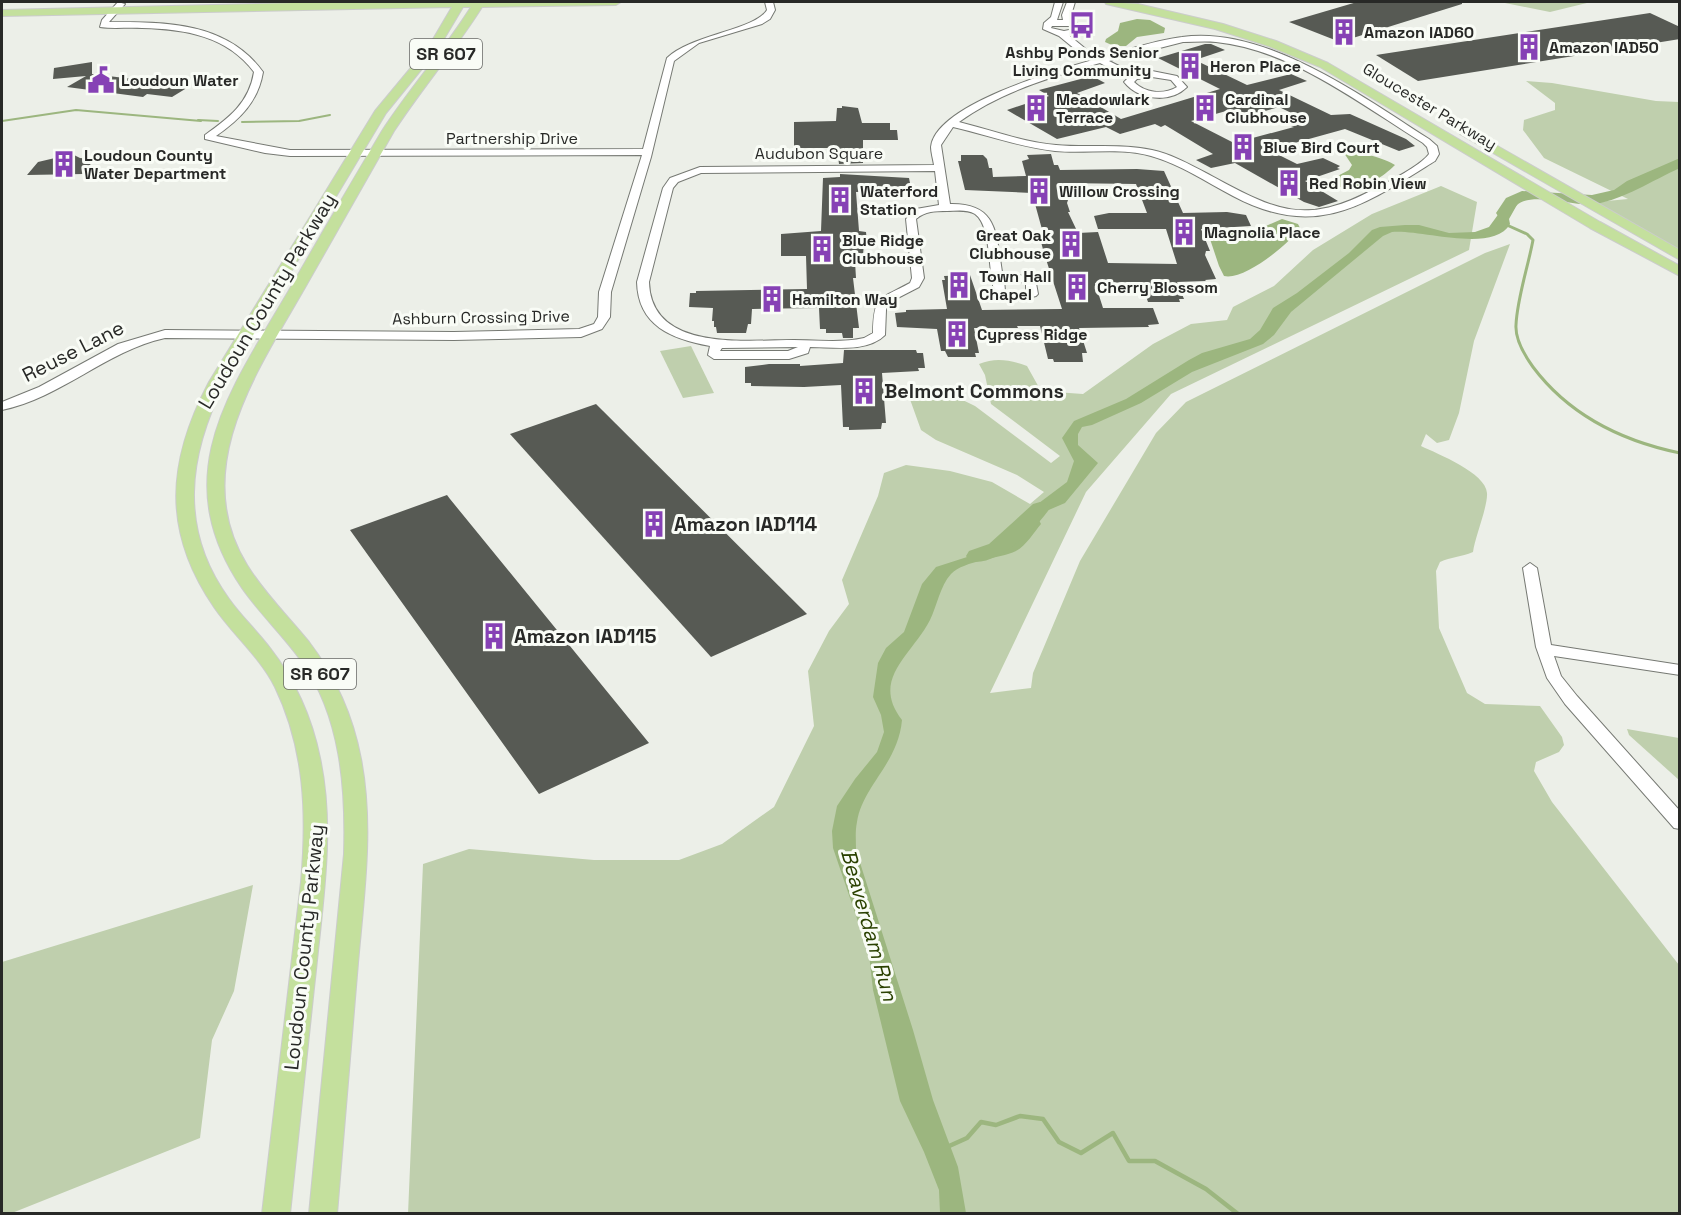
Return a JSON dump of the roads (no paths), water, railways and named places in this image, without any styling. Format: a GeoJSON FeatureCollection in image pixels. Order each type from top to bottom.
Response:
{"type":"FeatureCollection","features":[{"type":"Feature","properties":{"kind":"main road"},"geometry":{"type":"LineString","coordinates":[[2,13],[241,2]]}},
{"type":"Feature","properties":{"kind":"main road"},"geometry":{"type":"LineString","coordinates":[[2,5],[119,8],[460,2],[616,2]]}},
{"type":"Feature","properties":{"kind":"main road","name":"Loudoun County Parkway"},"geometry":{"type":"LineString","coordinates":[[276,1214],[318,834],[315,791],[309,751],[289,695],[277,672],[224,606],[206,578],[189,537],[184,507],[186,462],[196,423],[246,334],[390,98],[438,40],[460,2]]}},
{"type":"Feature","properties":{"kind":"main road","name":"Loudoun County Parkway"},"geometry":{"type":"LineString","coordinates":[[323,1214],[356,854],[353,775],[344,730],[325,683],[305,651],[248,582],[226,540],[215,498],[217,453],[225,420],[271,334],[376,153],[402,109],[456,40],[479,2]]}},
{"type":"Feature","properties":{"kind":"main road","name":"Gloucester Parkway"},"geometry":{"type":"LineString","coordinates":[[1110,2],[1222,26],[1305,56],[1344,75],[1595,225],[1680,272]]}},
{"type":"Feature","properties":{"kind":"main road","name":"Gloucester Parkway"},"geometry":{"type":"LineString","coordinates":[[1154,2],[1262,29],[1346,63]]}},
{"type":"Feature","properties":{"kind":"main road","name":"Gloucester Parkway"},"geometry":{"type":"LineString","coordinates":[[1452,124],[1680,256]]}},
{"type":"Feature","properties":{"kind":"street"},"geometry":{"type":"LineString","coordinates":[[759,2],[761,11],[758,17],[701,41],[763,20],[771,10],[769,2]]}},
{"type":"Feature","properties":{"kind":"street"},"geometry":{"type":"LineString","coordinates":[[1052,22],[1059,2]]}},
{"type":"Feature","properties":{"kind":"street"},"geometry":{"type":"LineString","coordinates":[[1068,22],[1066,13],[1071,2]]}},
{"type":"Feature","properties":{"kind":"street","name":"Partnership Drive"},"geometry":{"type":"LineString","coordinates":[[119,8],[104,25],[149,25],[199,32],[239,49],[254,62],[259,72],[253,98],[241,112],[208,137],[277,152],[647,152]]}},
{"type":"Feature","properties":{"kind":"street"},"geometry":{"type":"LineString","coordinates":[[1052,22],[1068,22],[1080,27],[1072,33],[1062,34],[1047,29],[1047,25],[1052,22]]}},
{"type":"Feature","properties":{"kind":"street"},"geometry":{"type":"LineString","coordinates":[[1072,33],[1134,77]]}},
{"type":"Feature","properties":{"kind":"street"},"geometry":{"type":"LineString","coordinates":[[1062,34],[1072,44],[1144,74],[1167,75],[1179,80],[1182,87],[1170,94],[1146,93],[1130,85],[1129,82],[1134,77],[1144,74]]}},
{"type":"Feature","properties":{"kind":"street"},"geometry":{"type":"LineString","coordinates":[[949,123],[1043,146],[1121,148],[1152,153],[1253,203],[1281,212],[1301,214],[1340,211],[1431,159],[1434,154],[1432,146],[1328,82],[1298,66],[1241,43],[1209,38],[1183,39],[1106,59],[1049,76],[981,103],[949,123],[937,139],[945,208],[975,210],[985,218],[997,275]]}},
{"type":"Feature","properties":{"kind":"street","name":"Ashburn Crossing Drive"},"geometry":{"type":"LineString","coordinates":[[271,334],[454,336],[581,333],[597,326],[604,317],[605,292],[647,152],[669,60],[678,52],[696,43]]}},
{"type":"Feature","properties":{"kind":"street","name":"Audubon Square"},"geometry":{"type":"LineString","coordinates":[[939,168],[700,170],[681,176],[670,183],[642,286],[643,297],[651,314],[662,325],[689,338],[719,344],[859,343],[868,341],[879,334],[878,307],[882,302],[915,285],[918,278],[911,219],[918,211],[945,208]]}},
{"type":"Feature","properties":{"kind":"street","name":"Reuse Lane"},"geometry":{"type":"LineString","coordinates":[[2,406],[27,397],[124,345],[143,338],[176,333],[271,334]]}},
{"type":"Feature","properties":{"kind":"street"},"geometry":{"type":"LineString","coordinates":[[1530,568],[1550,669],[1563,690],[1680,823]]}},
{"type":"Feature","properties":{"kind":"street"},"geometry":{"type":"LineString","coordinates":[[1546,650],[1680,670]]}},
{"type":"Feature","properties":{"kind":"water"},"geometry":{"type":"Polygon","coordinates":[[[1137,19],[1150,20],[1165,28],[1164,33],[1137,37],[1126,46],[1114,46],[1105,42],[1118,31],[1120,23],[1137,19]]]}},
{"type":"Feature","properties":{"kind":"water"},"geometry":{"type":"Polygon","coordinates":[[[1342,150],[1369,155],[1395,165],[1366,185],[1340,187],[1332,184],[1330,180],[1349,170],[1352,165],[1342,150]]]}},
{"type":"Feature","properties":{"kind":"water"},"geometry":{"type":"Polygon","coordinates":[[[1522,192],[1529,197],[1518,203],[1509,219],[1510,224],[1501,233],[1473,239],[1405,232],[1392,232],[1383,236],[1291,312],[1274,335],[1263,344],[1192,372],[1141,403],[1092,425],[1082,427],[1078,434],[1078,445],[1098,463],[1065,503],[1044,512],[1038,518],[1041,524],[1020,549],[957,569],[944,584],[930,620],[897,668],[892,680],[890,692],[893,705],[902,720],[899,735],[888,762],[860,809],[856,825],[856,850],[933,1100],[958,1167],[966,1213],[940,1213],[939,1190],[900,1101],[873,990],[869,954],[833,848],[832,831],[837,806],[877,752],[884,732],[881,715],[873,697],[878,663],[886,648],[904,632],[922,584],[936,567],[992,549],[1005,542],[1021,525],[1031,509],[1067,482],[1074,461],[1062,438],[1074,421],[1126,399],[1202,353],[1250,339],[1260,330],[1273,308],[1297,293],[1349,253],[1372,230],[1380,227],[1419,225],[1449,233],[1475,232],[1489,227],[1508,201],[1522,192]]]}},
{"type":"Feature","properties":{"kind":"water"},"geometry":{"type":"Polygon","coordinates":[[[1282,219],[1298,224],[1300,228],[1276,252],[1254,267],[1233,276],[1224,276],[1209,236],[1259,229],[1282,219]]]}},
{"type":"Feature","properties":{"kind":"waterway"},"geometry":{"type":"LineString","coordinates":[[2,121],[76,110],[201,121]]}},
{"type":"Feature","properties":{"kind":"waterway"},"geometry":{"type":"LineString","coordinates":[[242,122],[299,121],[330,115]]}},
{"type":"Feature","properties":{"kind":"waterway"},"geometry":{"type":"LineString","coordinates":[[198,120],[218,121]]}},
{"type":"Feature","properties":{"kind":"waterway","name":"Beaverdam Run"},"geometry":{"type":"LineString","coordinates":[[1504,213],[1512,201],[1527,194],[1592,200],[1619,194],[1632,184],[1680,162]]}},
{"type":"Feature","properties":{"kind":"waterway","name":"Beaverdam Run"},"geometry":{"type":"LineString","coordinates":[[1676,165],[1680,166]]}},
{"type":"Feature","properties":{"kind":"waterway"},"geometry":{"type":"LineString","coordinates":[[1509,226],[1527,234],[1533,240],[1520,294],[1516,325],[1519,342],[1533,367],[1563,399],[1598,424],[1638,441],[1680,453]]}},
{"type":"Feature","properties":{"kind":"waterway","name":"Beaverdam Run"},"geometry":{"type":"LineString","coordinates":[[977,556],[997,549],[1040,508]]}},
{"type":"Feature","properties":{"kind":"waterway"},"geometry":{"type":"LineString","coordinates":[[947,1147],[967,1138],[981,1122],[996,1125],[1020,1116],[1043,1119],[1059,1142],[1081,1153],[1113,1133],[1129,1161],[1155,1161],[1206,1189],[1238,1214]]}},
{"type":"Feature","properties":{"kind":"place","name":"Ashby Ponds Senior Living Community"},"geometry":{"type":"Point","coordinates":[1082,25]}},
{"type":"Feature","properties":{"kind":"place","name":"Amazon IAD60"},"geometry":{"type":"Point","coordinates":[1344,32]}},
{"type":"Feature","properties":{"kind":"place","name":"Amazon IAD50"},"geometry":{"type":"Point","coordinates":[1529,47]}},
{"type":"Feature","properties":{"kind":"place","name":"Heron Place"},"geometry":{"type":"Point","coordinates":[1190,66]}},
{"type":"Feature","properties":{"kind":"place","name":"Loudoun Water"},"geometry":{"type":"Point","coordinates":[101,80]}},
{"type":"Feature","properties":{"kind":"place","name":"Meadowlark Terrace"},"geometry":{"type":"Point","coordinates":[1036,108]}},
{"type":"Feature","properties":{"kind":"place","name":"Cardinal Clubhouse"},"geometry":{"type":"Point","coordinates":[1205,108]}},
{"type":"Feature","properties":{"kind":"place","name":"Blue Bird Court"},"geometry":{"type":"Point","coordinates":[1243,147]}},
{"type":"Feature","properties":{"kind":"place","name":"Loudoun County Water Department"},"geometry":{"type":"Point","coordinates":[64,164]}},
{"type":"Feature","properties":{"kind":"place","name":"Red Robin View"},"geometry":{"type":"Point","coordinates":[1289,183]}},
{"type":"Feature","properties":{"kind":"place","name":"Willow Crossing"},"geometry":{"type":"Point","coordinates":[1039,191]}},
{"type":"Feature","properties":{"kind":"place","name":"Waterford Station"},"geometry":{"type":"Point","coordinates":[840,200]}},
{"type":"Feature","properties":{"kind":"place","name":"Magnolia Place"},"geometry":{"type":"Point","coordinates":[1184,232]}},
{"type":"Feature","properties":{"kind":"place","name":"Great Oak Clubhouse"},"geometry":{"type":"Point","coordinates":[1071,244]}},
{"type":"Feature","properties":{"kind":"place","name":"Blue Ridge Clubhouse"},"geometry":{"type":"Point","coordinates":[822,249]}},
{"type":"Feature","properties":{"kind":"place","name":"Town Hall Chapel"},"geometry":{"type":"Point","coordinates":[959,285]}},
{"type":"Feature","properties":{"kind":"place","name":"Cherry Blossom"},"geometry":{"type":"Point","coordinates":[1077,287]}},
{"type":"Feature","properties":{"kind":"place","name":"Hamilton Way"},"geometry":{"type":"Point","coordinates":[772,299]}},
{"type":"Feature","properties":{"kind":"place","name":"Cypress Ridge"},"geometry":{"type":"Point","coordinates":[957,334]}},
{"type":"Feature","properties":{"kind":"place","name":"Belmont Commons"},"geometry":{"type":"Point","coordinates":[864,391]}},
{"type":"Feature","properties":{"kind":"place","name":"Amazon IAD114"},"geometry":{"type":"Point","coordinates":[654,524]}},
{"type":"Feature","properties":{"kind":"place","name":"Amazon IAD115"},"geometry":{"type":"Point","coordinates":[494,636]}}]}
